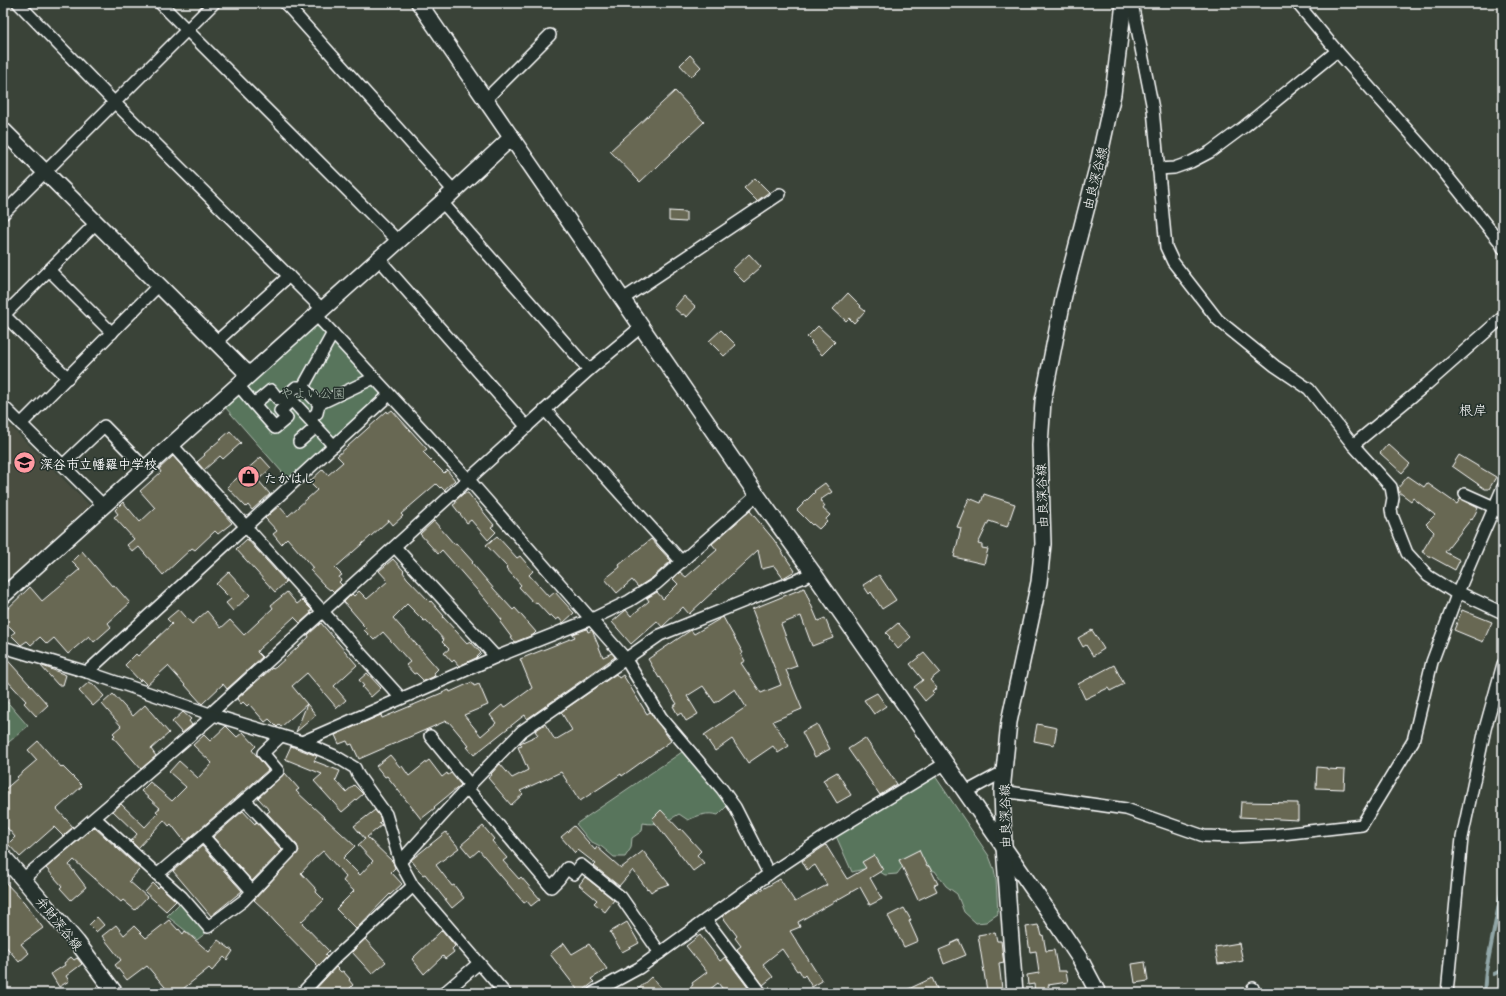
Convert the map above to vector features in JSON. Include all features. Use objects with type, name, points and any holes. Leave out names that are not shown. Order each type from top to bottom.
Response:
[{"type":"street","points":[[18,3],[114,102],[289,276],[319,312],[332,333],[469,480],[592,619],[625,658],[661,717],[722,789],[735,807],[769,874]]},
{"type":"street","points":[[160,3],[398,241]]},
{"type":"street","points":[[3,214],[214,3]]},
{"type":"street","points":[[285,3],[454,191]]},
{"type":"street","points":[[419,3],[757,495],[813,572],[1004,847],[1080,959],[1098,993]]},
{"type":"street","name":"由良深谷線","points":[[1015,993],[1004,847],[1002,791],[1010,722],[1039,582],[1042,551],[1040,445],[1043,401],[1064,295],[1097,168],[1113,94],[1124,3]]},
{"type":"street","points":[[1132,3],[1153,109],[1166,247],[1173,262],[1218,320],[1275,366],[1309,389],[1353,444],[1391,487],[1393,498],[1391,509],[1392,515],[1407,552],[1428,576],[1457,593],[1503,613]]},
{"type":"street","points":[[1298,3],[1337,51],[1435,162],[1500,242],[1503,248]]},
{"type":"street","points":[[486,99],[550,35]]},
{"type":"street","points":[[1158,169],[1180,166],[1210,152],[1245,126],[1337,51]]},
{"type":"street","points":[[3,130],[249,375]]},
{"type":"street","points":[[3,596],[379,259],[512,137]]},
{"type":"street","points":[[623,299],[780,194]]},
{"type":"street","points":[[442,202],[589,370]]},
{"type":"street","points":[[68,378],[4,316],[96,223]]},
{"type":"street","points":[[379,259],[527,427]]},
{"type":"street","points":[[49,270],[112,333]]},
{"type":"street","points":[[216,342],[289,276]]},
{"type":"street","points":[[21,424],[159,285]]},
{"type":"street","points":[[1353,444],[1427,384],[1503,317]]},
{"type":"street","points":[[24,879],[212,715],[589,370],[642,326]]},
{"type":"street","points":[[303,386],[332,333]]},
{"type":"street","points":[[319,404],[374,378]]},
{"type":"street","points":[[238,385],[275,428],[287,418],[280,411],[286,398],[296,387],[303,386]]},
{"type":"street","points":[[303,386],[319,404]]},
{"type":"street","points":[[254,404],[271,390],[286,398],[313,423],[334,446]]},
{"type":"street","points":[[87,672],[390,395]]},
{"type":"street","points":[[299,442],[313,423],[319,404]]},
{"type":"street","points":[[3,406],[104,506]]},
{"type":"street","points":[[545,410],[682,562]]},
{"type":"street","points":[[63,465],[104,426],[145,468]]},
{"type":"street","points":[[172,445],[401,698]]},
{"type":"street","points":[[1002,791],[1126,810],[1204,836],[1231,837],[1273,835],[1362,825],[1413,741],[1432,662],[1457,593],[1503,487]]},
{"type":"street","points":[[1465,494],[1494,506],[1503,514]]},
{"type":"street","points":[[302,742],[496,657],[592,619],[629,601],[656,584],[757,495]]},
{"type":"street","points":[[395,547],[496,657]]},
{"type":"street","points":[[400,862],[469,786],[522,731],[625,658],[660,635],[802,578],[813,572]]},
{"type":"street","points":[[3,647],[87,672],[212,715],[302,742],[335,756],[356,768],[358,775],[386,814],[400,862],[413,886],[505,993]]},
{"type":"street","points":[[1447,993],[1462,838],[1485,729],[1503,664]]},
{"type":"street","points":[[158,874],[278,771],[263,753],[281,736]]},
{"type":"street","points":[[430,736],[551,887],[567,868],[574,874],[581,865],[621,897],[660,953]]},
{"type":"street","points":[[592,993],[639,968],[769,874],[826,836],[946,763]]},
{"type":"street","points":[[966,792],[1003,772]]},
{"type":"street","points":[[95,818],[182,897],[208,927],[243,901],[292,850],[245,800]]},
{"type":"street","points":[[203,836],[252,891]]},
{"type":"street","name":"弁財深谷線","points":[[3,856],[77,942],[115,993]]},
{"type":"street","points":[[302,993],[336,958],[413,886]]},
{"type":"street","points":[[706,920],[761,993]]},
{"type":"street","points":[[444,993],[479,963]]},
{"type":"shaded area","name":"深谷市立幡羅中学校","points":[[3,419],[91,507],[3,587]]},
{"type":"green space","name":"やよい公園","points":[[313,326],[319,327],[380,392],[379,399],[289,480],[225,407]]},
{"type":"green space","points":[[3,697],[28,726],[3,747]]},
{"type":"green space","points":[[682,752],[728,805],[718,815],[703,814],[688,820],[679,814],[662,822],[653,824],[643,823],[642,831],[632,838],[631,848],[625,857],[614,857],[602,847],[590,841],[576,824]]},
{"type":"green space","points":[[935,776],[989,856],[994,869],[998,914],[986,922],[976,923],[964,912],[957,894],[946,886],[935,871],[929,870],[909,858],[897,874],[885,875],[872,867],[852,872],[836,836]]},
{"type":"green space","points":[[181,902],[207,932],[197,940],[167,916]]},
{"type":"building","points":[[690,55],[701,67],[691,77],[680,65]]},
{"type":"building","points":[[675,91],[704,122],[640,182],[610,151]]},
{"type":"building","points":[[755,178],[769,192],[757,201],[744,188]]},
{"type":"building","points":[[669,211],[686,212],[686,222],[669,221]]},
{"type":"building","points":[[749,254],[761,267],[744,282],[732,270]]},
{"type":"building","points":[[848,293],[865,311],[854,323],[849,318],[846,321],[833,309]]},
{"type":"building","points":[[684,296],[696,307],[687,317],[683,314],[682,315],[674,308]]},
{"type":"building","points":[[818,326],[835,342],[822,355],[807,337]]},
{"type":"building","points":[[721,330],[736,345],[724,356],[709,341]]},
{"type":"building","points":[[392,410],[427,449],[423,452],[444,473],[447,470],[455,480],[444,490],[436,484],[401,514],[403,516],[393,525],[389,520],[335,568],[342,575],[339,577],[341,580],[339,582],[342,585],[334,592],[325,586],[310,570],[313,568],[287,538],[281,544],[273,534],[277,531],[265,518],[279,506],[288,516],[317,490],[309,482],[323,469],[328,475],[343,462],[337,456],[387,411],[388,413]]},
{"type":"building","points":[[230,431],[241,443],[223,459],[220,456],[204,470],[197,462]]},
{"type":"building","points":[[1388,444],[1410,464],[1402,473],[1380,453]]},
{"type":"building","points":[[1459,455],[1496,477],[1489,489],[1485,489],[1452,466]]},
{"type":"building","points":[[173,456],[232,523],[218,534],[215,531],[195,550],[192,548],[163,575],[139,547],[133,552],[127,545],[134,539],[114,517],[118,514],[115,510],[123,502],[140,522],[155,508],[140,491],[161,472],[159,469]]},
{"type":"building","points":[[261,457],[271,468],[258,480],[270,494],[252,510],[248,505],[246,507],[227,487]]},
{"type":"building","points":[[1408,476],[1424,487],[1427,483],[1457,504],[1460,499],[1478,508],[1472,520],[1471,519],[1445,552],[1460,560],[1455,570],[1422,552],[1434,532],[1426,524],[1435,515],[1413,498],[1411,501],[1399,492],[1398,488]]},
{"type":"building","points":[[825,483],[832,492],[820,500],[825,506],[823,509],[830,515],[826,519],[827,521],[819,529],[813,524],[812,525],[797,510],[815,492],[814,491]]},
{"type":"building","points":[[464,493],[468,493],[494,525],[491,527],[496,532],[488,540],[471,520],[467,523],[453,505],[456,503],[455,501]]},
{"type":"building","points":[[984,494],[1015,504],[1007,527],[989,521],[978,544],[982,545],[982,548],[988,549],[984,564],[954,557],[961,528],[957,527],[969,498],[981,503]]},
{"type":"building","points":[[750,511],[774,540],[795,571],[783,578],[774,566],[762,569],[758,550],[689,614],[683,607],[662,627],[657,621],[631,644],[612,622],[626,610],[631,616],[649,601],[647,598],[657,592],[663,599],[678,584],[673,579],[680,572],[686,577],[717,550],[712,544]]},
{"type":"building","points":[[434,521],[454,544],[456,543],[473,562],[472,563],[513,610],[515,608],[536,632],[533,635],[515,642],[500,622],[502,620],[442,550],[438,554],[420,534]]},
{"type":"building","points":[[497,536],[517,558],[520,556],[533,571],[529,575],[549,597],[555,592],[574,613],[563,623],[559,618],[556,620],[551,615],[549,616],[536,602],[534,603],[519,587],[521,585],[506,568],[507,567],[486,545]]},
{"type":"building","points":[[247,539],[286,582],[275,592],[236,549]]},
{"type":"building","points":[[651,539],[671,561],[652,578],[638,587],[632,580],[617,593],[605,579],[620,567],[619,565]]},
{"type":"building","points":[[82,551],[112,586],[114,585],[130,603],[108,623],[111,627],[94,642],[89,636],[68,654],[54,638],[47,644],[40,637],[31,645],[27,641],[21,645],[11,635],[15,632],[3,620],[3,613],[30,587],[42,601],[80,569],[72,561]]},
{"type":"building","points":[[393,559],[404,571],[403,572],[407,578],[430,602],[431,601],[444,616],[443,617],[467,643],[470,641],[481,653],[476,658],[459,666],[454,660],[452,662],[444,653],[449,649],[442,642],[444,640],[426,620],[424,621],[407,604],[393,618],[438,669],[434,673],[435,675],[433,677],[424,681],[416,673],[414,674],[406,665],[410,662],[383,632],[374,640],[364,630],[366,628],[344,602],[352,594],[354,596],[359,591],[367,599],[388,581],[379,571]]},
{"type":"building","points":[[229,572],[250,595],[233,611],[226,603],[231,599],[216,584]]},
{"type":"building","points":[[879,575],[896,600],[882,609],[871,592],[869,594],[863,585]]},
{"type":"building","points":[[804,588],[818,621],[825,618],[833,638],[812,646],[801,616],[781,624],[797,666],[786,670],[802,709],[773,721],[789,746],[778,753],[773,746],[748,763],[732,739],[715,751],[704,735],[746,707],[735,689],[715,703],[703,686],[687,696],[698,714],[686,721],[681,713],[678,715],[673,706],[677,704],[648,659],[691,630],[694,634],[723,617],[743,653],[741,654],[745,661],[741,663],[761,693],[781,685],[752,609]]},
{"type":"building","points":[[287,592],[297,604],[302,600],[312,610],[310,611],[311,613],[300,623],[294,617],[258,650],[257,652],[262,657],[227,689],[223,684],[202,704],[168,666],[147,685],[141,679],[140,681],[125,665],[136,654],[138,656],[172,624],[167,619],[179,609],[192,624],[207,611],[221,628],[230,620],[244,635],[273,608],[271,605]]},
{"type":"building","points":[[1462,610],[1492,622],[1483,642],[1454,630]]},
{"type":"building","points":[[321,623],[357,665],[334,686],[346,700],[337,708],[307,673],[292,686],[307,704],[281,727],[279,725],[277,727],[269,719],[265,722],[249,704],[247,706],[243,702],[241,704],[237,699],[272,668],[273,669],[276,667],[309,637],[308,635]]},
{"type":"building","points":[[898,623],[911,637],[898,649],[886,633]]},
{"type":"building","points":[[587,629],[588,632],[592,630],[603,657],[612,653],[615,657],[527,719],[525,715],[522,717],[474,755],[467,747],[469,746],[449,722],[446,721],[359,759],[352,744],[349,745],[347,741],[339,744],[335,735],[381,715],[382,718],[472,682],[474,686],[479,684],[488,705],[464,715],[481,736],[496,723],[490,715],[502,705],[504,708],[532,688],[520,659],[575,637],[573,634]]},
{"type":"building","points":[[1092,630],[1104,649],[1093,656],[1086,645],[1083,647],[1078,638]]},
{"type":"building","points":[[924,653],[940,672],[930,680],[937,688],[932,691],[934,693],[925,701],[914,687],[923,680],[910,664]]},
{"type":"building","points":[[3,655],[48,705],[36,716],[24,703],[26,701],[3,676]]},
{"type":"building","points":[[40,665],[66,675],[63,685],[58,685]]},
{"type":"building","points":[[1114,665],[1124,684],[1110,691],[1108,688],[1085,699],[1078,684]]},
{"type":"building","points":[[367,673],[381,688],[371,697],[362,687],[364,686],[359,680]]},
{"type":"building","points":[[616,674],[619,678],[623,675],[647,714],[650,712],[671,741],[622,776],[621,774],[580,801],[561,772],[520,791],[523,794],[511,805],[488,778],[492,775],[491,774],[500,764],[512,778],[528,770],[518,747],[522,746],[520,743],[538,735],[535,731],[545,724],[555,740],[572,730],[561,712]]},
{"type":"building","points":[[89,682],[93,684],[104,696],[93,706],[79,691]]},
{"type":"building","points":[[877,693],[886,706],[874,714],[864,700]]},
{"type":"building","points":[[113,694],[133,716],[145,705],[169,733],[151,749],[156,756],[141,769],[113,737],[115,735],[113,733],[121,726],[102,704]]},
{"type":"building","points":[[307,704],[316,715],[296,732]]},
{"type":"building","points":[[183,712],[191,719],[189,721],[192,725],[182,733],[172,722]]},
{"type":"building","points":[[817,724],[830,749],[815,757],[802,732]]},
{"type":"building","points":[[1037,724],[1057,728],[1054,745],[1034,741]]},
{"type":"building","points":[[226,726],[237,737],[243,732],[256,746],[252,750],[268,770],[185,842],[171,824],[169,826],[164,820],[138,848],[131,841],[137,834],[113,811],[121,804],[145,827],[158,813],[156,811],[160,808],[141,791],[150,782],[172,801],[186,787],[169,772],[179,761],[198,778],[212,763],[193,745],[204,735],[210,741]]},
{"type":"building","points":[[865,738],[897,784],[880,795],[848,749]]},
{"type":"building","points":[[38,741],[61,767],[62,766],[82,786],[57,809],[73,827],[63,836],[54,827],[20,857],[8,844],[15,837],[3,823],[3,791],[37,760],[28,750]]},
{"type":"building","points":[[291,746],[317,756],[314,761],[340,771],[335,780],[346,792],[354,785],[363,794],[342,812],[314,781],[322,774],[285,759]]},
{"type":"building","points":[[390,755],[400,767],[402,766],[409,776],[429,760],[442,777],[447,773],[448,775],[451,773],[461,785],[421,819],[387,776],[385,777],[376,766]]},
{"type":"building","points":[[1317,767],[1345,770],[1344,789],[1316,788]]},
{"type":"building","points":[[837,772],[851,795],[837,803],[823,780]]},
{"type":"building","points":[[285,773],[299,789],[296,791],[355,846],[343,858],[360,875],[373,861],[358,845],[365,839],[354,826],[375,810],[380,817],[381,821],[379,823],[382,825],[367,837],[393,862],[395,868],[391,872],[402,884],[390,894],[356,929],[336,909],[354,891],[343,881],[346,877],[323,851],[314,859],[301,873],[324,900],[301,922],[329,951],[325,955],[327,957],[318,966],[254,900],[299,851],[297,845],[267,813],[270,811],[258,798]]},
{"type":"building","points":[[1241,802],[1298,803],[1298,820],[1240,817]]},
{"type":"building","points":[[661,810],[701,851],[697,855],[704,863],[693,871],[652,819]]},
{"type":"building","points":[[243,811],[255,824],[256,822],[282,850],[252,881],[213,837]]},
{"type":"building","points":[[483,826],[494,839],[492,841],[507,858],[503,861],[519,879],[521,877],[540,899],[531,906],[527,901],[524,903],[479,850],[471,857],[461,845]]},
{"type":"building","points":[[574,826],[595,850],[597,847],[621,868],[643,851],[669,884],[651,892],[633,870],[619,886],[594,866],[596,864],[578,850],[575,853],[561,837]]},
{"type":"building","points":[[94,827],[140,869],[129,881],[147,897],[135,910],[123,900],[121,902],[74,860],[69,865],[86,887],[71,900],[60,888],[62,886],[46,868]]},
{"type":"building","points":[[446,832],[459,848],[436,865],[452,886],[454,885],[464,898],[452,908],[425,874],[423,875],[411,860]]},
{"type":"building","points":[[826,845],[847,879],[866,868],[862,862],[874,855],[883,870],[870,878],[882,899],[870,905],[860,887],[798,922],[800,927],[790,931],[822,981],[812,987],[805,975],[803,977],[799,970],[797,971],[782,949],[763,964],[773,977],[763,985],[737,949],[741,946],[735,938],[737,936],[722,916],[749,897],[780,879],[795,902],[827,885],[815,865],[807,870],[802,861]]},
{"type":"building","points":[[202,846],[242,891],[211,916],[173,871]]},
{"type":"building","points":[[919,850],[927,867],[929,866],[938,884],[934,885],[937,891],[918,900],[899,860]]},
{"type":"building","points":[[585,877],[614,900],[605,912],[594,903],[597,900],[579,885]]},
{"type":"building","points":[[3,880],[24,902],[43,928],[21,944],[29,953],[19,962],[3,943]]},
{"type":"building","points":[[153,883],[158,888],[160,886],[176,901],[166,911],[145,892]]},
{"type":"building","points":[[904,908],[911,920],[909,921],[918,941],[904,947],[888,916]]},
{"type":"building","points":[[97,917],[104,925],[96,932],[89,925]]},
{"type":"building","points":[[169,920],[183,934],[185,931],[209,952],[218,940],[233,951],[227,960],[224,957],[212,971],[209,968],[178,993],[170,993],[147,966],[127,980],[115,965],[121,960],[102,936],[116,925],[124,935],[134,926],[146,938]]},
{"type":"building","points":[[627,922],[639,943],[622,952],[610,932]]},
{"type":"building","points":[[1038,925],[1042,936],[1043,935],[1046,951],[1054,950],[1058,971],[1066,971],[1068,982],[1048,985],[1049,992],[1042,993],[1035,993],[1034,984],[1028,985],[1027,975],[1039,973],[1036,951],[1030,952],[1026,927]]},
{"type":"building","points":[[442,930],[455,946],[452,949],[454,952],[445,959],[443,956],[424,974],[412,959]]},
{"type":"building","points":[[995,932],[997,941],[1001,941],[1004,962],[999,963],[1002,989],[987,991],[978,935]]},
{"type":"building","points":[[700,935],[720,961],[725,957],[752,993],[726,993],[718,983],[705,993],[682,993],[693,985],[692,983],[707,972],[686,946]]},
{"type":"building","points":[[365,939],[386,962],[372,974],[352,952]]},
{"type":"building","points":[[959,940],[966,955],[944,964],[939,950]]},
{"type":"building","points":[[564,943],[572,954],[589,944],[607,969],[591,979],[594,982],[580,993],[550,954]]},
{"type":"building","points":[[1239,943],[1243,961],[1218,964],[1215,947]]},
{"type":"building","points":[[71,957],[74,960],[77,958],[82,964],[66,976],[69,981],[59,987],[51,974],[65,965],[64,963]]},
{"type":"building","points":[[1145,962],[1148,981],[1135,983],[1132,964]]},
{"type":"building","points":[[336,967],[341,972],[343,971],[353,985],[345,993],[312,993]]},
{"type":"building","points":[[651,977],[666,993],[634,993]]},
{"type":"building","points":[[932,978],[939,993],[900,993]]},
{"type":"waterway","points":[[1484,993],[1486,971],[1503,884]]},
{"type":"waterway","points":[[1494,974],[1503,970]]},
{"type":"place","name":"深谷市立幡羅中学校","points":[[25,463]]},
{"type":"place","name":"たかはし","points":[[249,477]]},
{"type":"district","name":"根岸","points":[[1473,409]]}]
